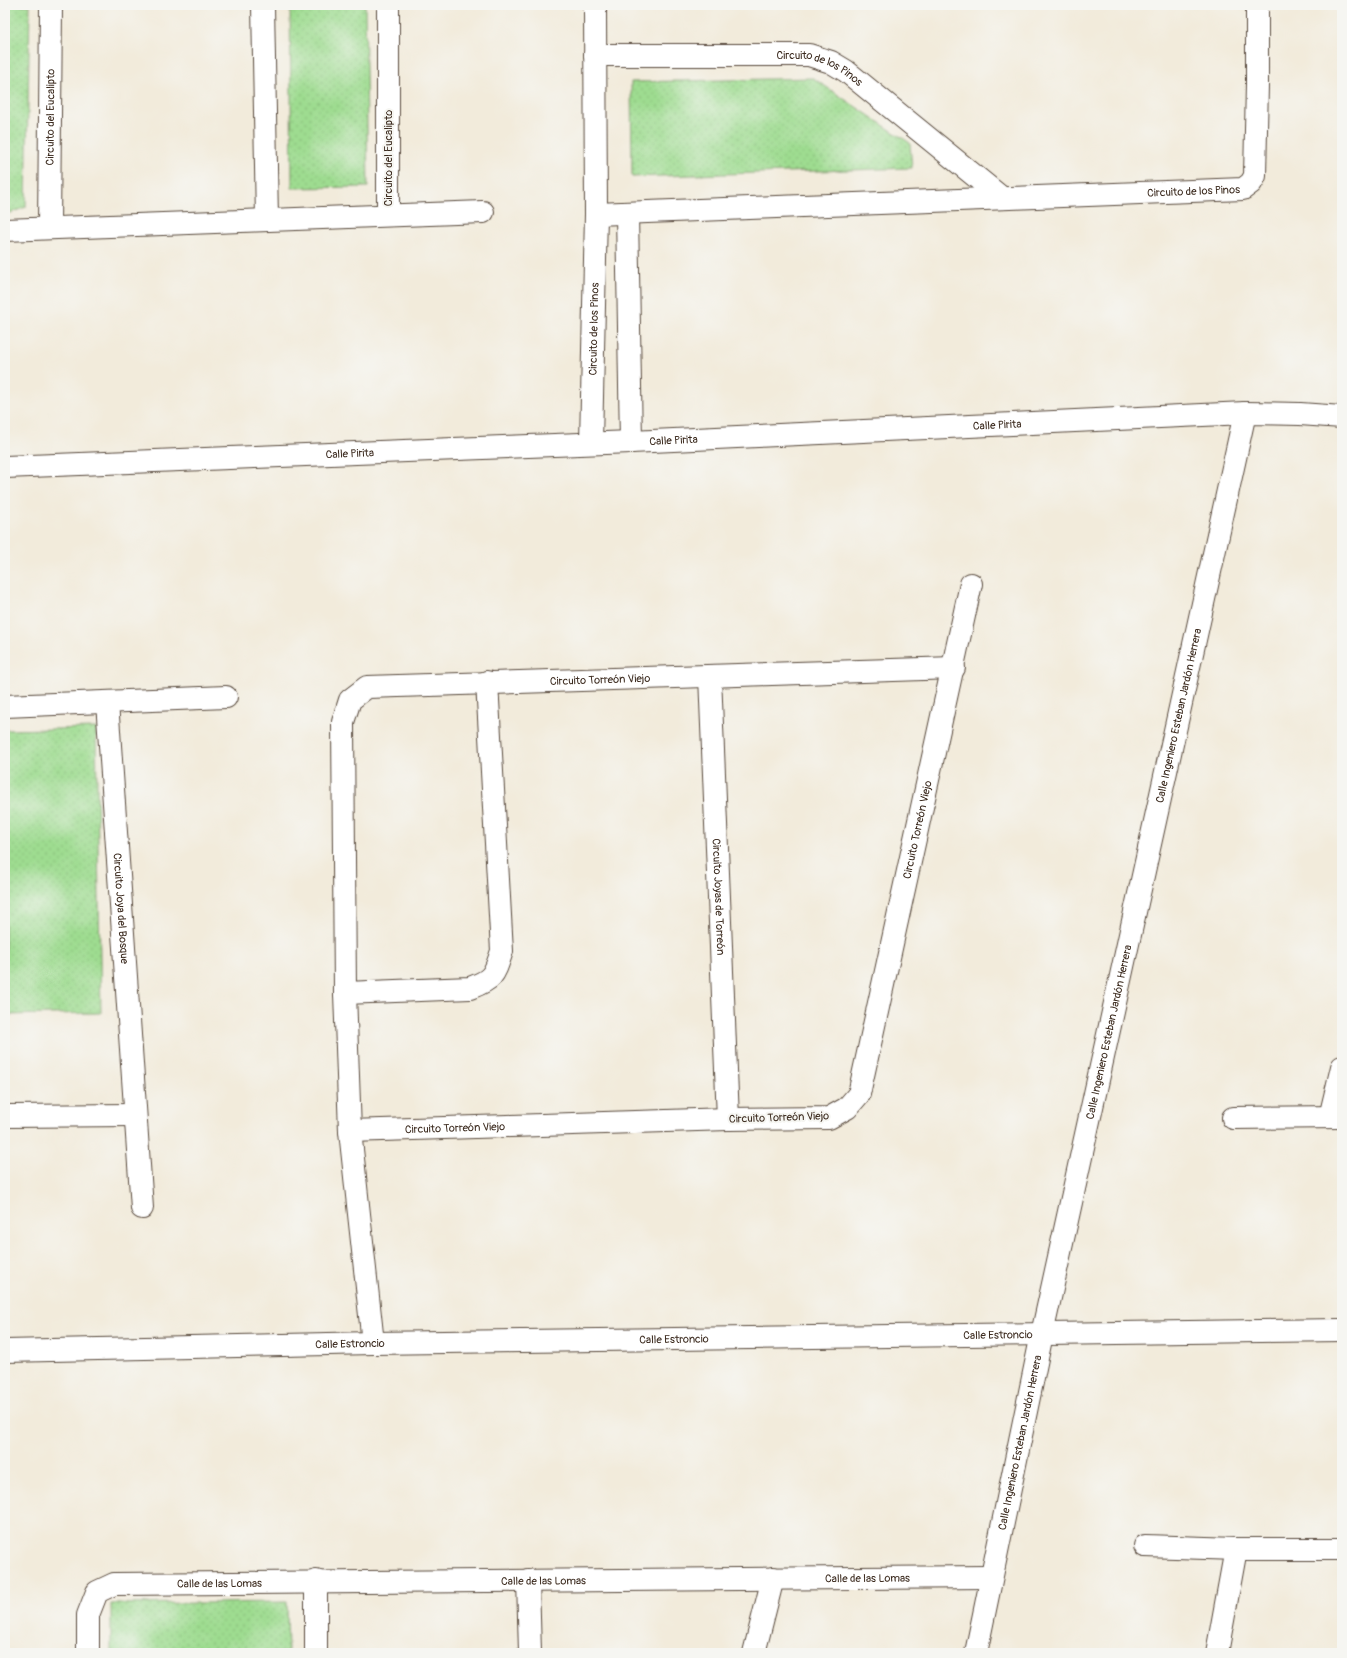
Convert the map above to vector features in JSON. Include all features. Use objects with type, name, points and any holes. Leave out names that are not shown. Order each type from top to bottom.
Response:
[{"type":"street","name":"Circuito del Eucalipto","points":[[49,228],[51,5]]},
{"type":"street","points":[[263,5],[266,220]]},
{"type":"street","name":"Circuito del Eucalipto","points":[[5,230],[388,215],[388,5]]},
{"type":"street","name":"Circuito de los Pinos","points":[[591,443],[596,214],[595,5]]},
{"type":"street","name":"Circuito de los Pinos","points":[[596,214],[1243,189],[1251,183],[1255,176],[1257,84],[1256,5]]},
{"type":"street","name":"Circuito de los Pinos","points":[[595,55],[809,55],[831,62],[846,71],[1002,198]]},
{"type":"street","points":[[388,215],[483,212]]},
{"type":"street","points":[[627,213],[631,442]]},
{"type":"street","name":"Calle Pirita","points":[[5,467],[631,442],[1245,413],[1300,414],[1342,417]]},
{"type":"street","name":"Calle Ingeniero Esteban Jardón Herrera","points":[[976,1653],[1042,1334],[1245,413]]},
{"type":"street","name":"Circuito Torreón Viejo","points":[[350,1131],[728,1118],[829,1118],[847,1108],[859,1094],[954,668],[971,584]]},
{"type":"street","name":"Circuito Torreón Viejo","points":[[373,1343],[350,1131],[345,993],[343,722],[350,700],[367,687],[954,668]]},
{"type":"street","name":"Circuito Joyas de Torreón","points":[[710,676],[728,1118]]},
{"type":"street","points":[[345,993],[470,988],[486,982],[495,972],[502,951],[487,682]]},
{"type":"street","points":[[5,706],[226,697]]},
{"type":"street","name":"Circuito Joya del Bosque","points":[[107,702],[142,1208]]},
{"type":"street","points":[[1234,1118],[1336,1117],[1342,1068]]},
{"type":"street","points":[[5,1116],[136,1115]]},
{"type":"street","name":"Calle Estroncio","points":[[5,1351],[373,1343],[1342,1330]]},
{"type":"street","points":[[1145,1546],[1236,1549],[1342,1549]]},
{"type":"street","points":[[1217,1653],[1236,1549]]},
{"type":"street","name":"Calle de las Lomas","points":[[88,1653],[88,1615],[97,1592],[114,1584],[991,1576]]},
{"type":"street","points":[[754,1653],[773,1578]]},
{"type":"street","points":[[528,1580],[530,1653]]},
{"type":"street","points":[[316,1581],[316,1653]]},
{"type":"green space","points":[[5,5],[30,5],[26,207],[5,215]]},
{"type":"green space","points":[[290,5],[365,5],[368,187],[292,188]]},
{"type":"green space","points":[[813,78],[910,143],[912,168],[632,177],[631,82]]},
{"type":"green space","points":[[96,728],[101,1013],[5,1015],[5,730]]},
{"type":"green space","points":[[287,1602],[288,1653],[111,1653],[111,1604]]}]
